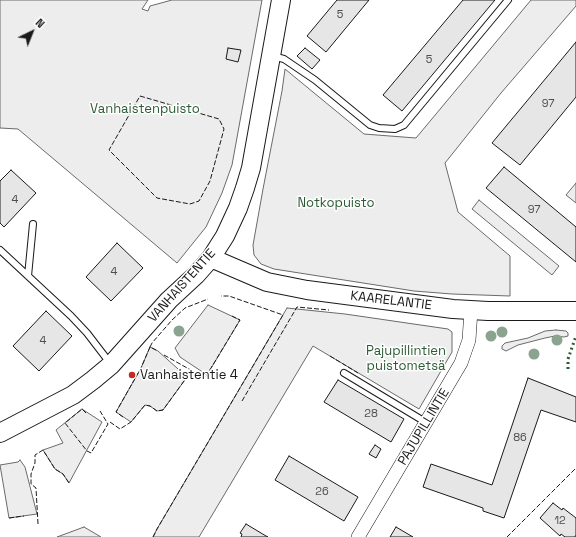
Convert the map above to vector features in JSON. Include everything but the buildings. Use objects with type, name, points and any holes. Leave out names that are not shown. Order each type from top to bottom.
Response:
[{"type":"main road","name":"VANHAISTENTIE","points":[[0,433],[73,395],[93,380],[111,365],[169,300],[212,258],[225,236],[245,188],[251,168],[281,0]]},
{"type":"main road","name":"KAARELANTIE","points":[[212,258],[267,282],[292,288],[453,309],[576,311]]},
{"type":"street","name":"PAJUPILLINTIE","points":[[358,537],[461,363],[469,340],[471,310]]},
{"type":"lane","points":[[271,56],[284,59],[315,80],[370,125],[379,128],[395,129],[404,125],[508,0]]},
{"type":"lane","points":[[28,276],[33,224]]},
{"type":"lane","points":[[0,250],[71,316],[87,333],[111,365]]},
{"type":"lane","points":[[344,373],[426,423]]},
{"type":"shaded area","name":"Vanhaistenpuisto","points":[[0,0],[148,0],[142,9],[148,11],[150,6],[172,0],[262,0],[232,165],[222,193],[206,227],[177,263],[18,129],[0,128]]},
{"type":"shaded area","name":"Notkopuisto","points":[[531,0],[576,0],[576,6],[501,93],[445,163],[458,212],[510,256],[510,296],[414,291],[274,269],[261,264],[254,255],[253,245],[285,69],[364,134],[416,138]]},
{"type":"shaded area","points":[[576,183],[576,203],[566,195]]},
{"type":"shaded area","points":[[479,200],[559,266],[552,275],[472,209]]},
{"type":"shaded area","points":[[208,305],[240,320],[207,375],[180,357],[175,348]]},
{"type":"shaded area","name":"Pajupillintien puistometsä","points":[[287,308],[345,314],[448,329],[452,332],[452,352],[419,409],[313,346],[199,537],[153,537],[157,529]]},
{"type":"shaded area","points":[[545,331],[566,331],[568,336],[545,338],[518,345],[506,351],[502,349],[502,346],[505,343],[528,338]]},
{"type":"shaded area","points":[[150,347],[158,351],[187,377],[163,410],[157,411],[150,406],[145,405],[131,422],[116,412],[141,368]]},
{"type":"shaded area","points":[[82,409],[102,422],[69,483],[63,474],[55,469],[43,450],[63,443],[56,430]]},
{"type":"shaded area","points":[[20,460],[25,467],[37,514],[9,518],[0,465],[18,462]]},
{"type":"shaded area","points":[[84,527],[101,537],[57,537]]},
{"type":"hedge","points":[[568,369],[568,359],[576,336]]},
{"type":"fence","points":[[140,96],[219,119],[224,129],[210,181],[199,201],[190,204],[157,198],[109,150],[140,96]]},
{"type":"fence","points":[[153,537],[283,315],[229,296],[221,296]]},
{"type":"fence","points":[[150,347],[172,320],[185,308],[208,299]]},
{"type":"fence","points":[[242,401],[297,307],[329,310]]},
{"type":"fence","points":[[164,355],[205,378],[240,320],[232,316]]},
{"type":"fence","points":[[123,417],[116,412],[141,368],[150,347],[158,351]]},
{"type":"fence","points":[[330,356],[358,373]]},
{"type":"fence","points":[[110,422],[120,429],[131,422],[145,405],[150,406],[157,411],[163,410],[187,377]]},
{"type":"fence","points":[[86,413],[82,409],[65,423],[87,451],[91,453],[108,424],[100,411]]},
{"type":"fence","points":[[38,524],[36,488],[31,484],[31,474],[35,463],[35,455],[43,450],[55,469],[63,474],[69,483]]},
{"type":"fence","points":[[507,537],[576,468]]},
{"type":"fence","points":[[9,518],[24,516]]},
{"type":"place","name":"Vanhaistentie 4","points":[[132,375]]}]
